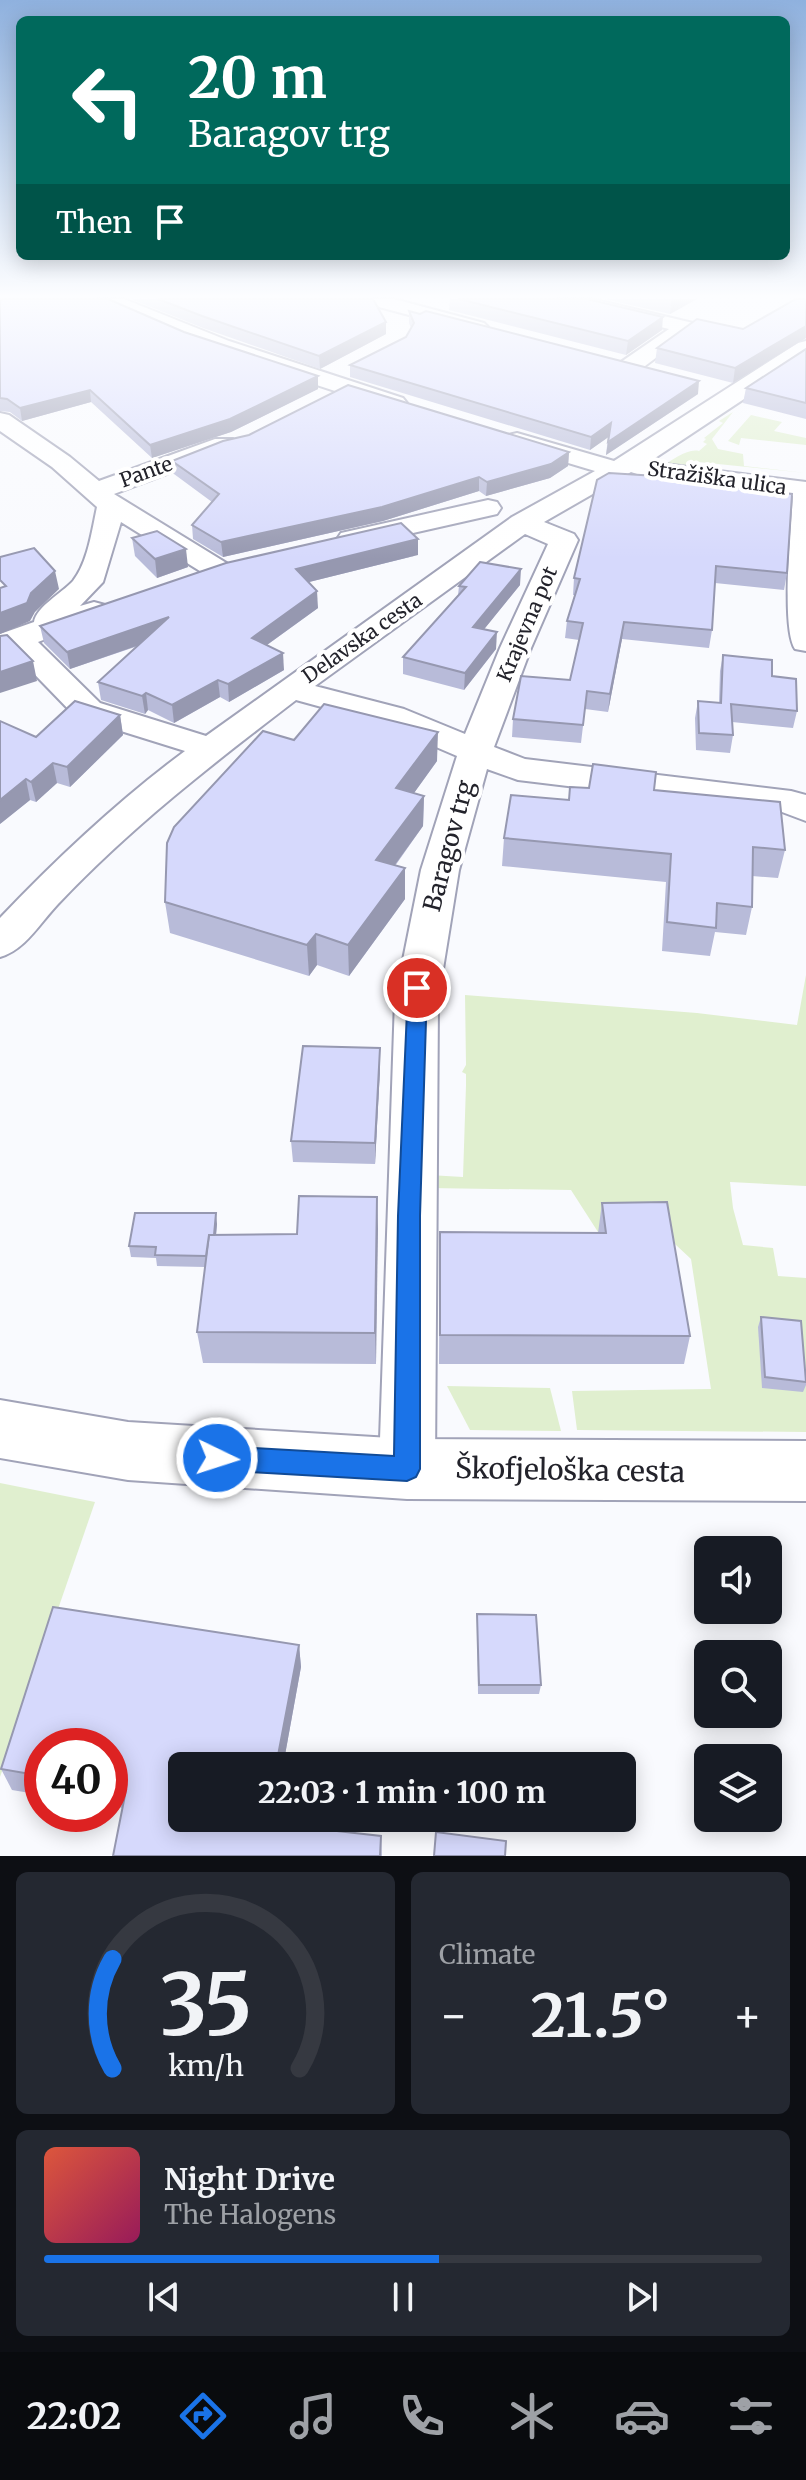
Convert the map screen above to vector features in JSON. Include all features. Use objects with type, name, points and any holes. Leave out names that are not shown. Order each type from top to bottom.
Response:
[{"type":"street","points":[[310,386],[320,390],[346,387],[420,410]]},
{"type":"street","points":[[320,390],[325,386]]},
{"type":"street","name":"Delavska cesta","points":[[0,943],[106,835],[210,748],[522,523],[622,466],[750,386]]},
{"type":"street","points":[[711,387],[738,394]]},
{"type":"street","name":"Pante","points":[[0,420],[104,498],[218,570]]},
{"type":"street","name":"Stražiška ulica","points":[[491,432],[622,466],[806,490]]},
{"type":"street","name":"Pante","points":[[104,498],[216,446],[240,441]]},
{"type":"street","points":[[806,490],[803,595],[806,642]]},
{"type":"street","name":"Pante","points":[[18,638],[88,582],[101,549],[104,498]]},
{"type":"street","points":[[323,546],[488,508]]},
{"type":"street","name":"Krajevna pot","points":[[474,751],[527,619],[564,540],[522,523]]},
{"type":"street","points":[[188,580],[248,563]]},
{"type":"street","points":[[113,605],[18,638],[88,710],[210,748]]},
{"type":"street","name":"Baragov trg","points":[[290,689],[392,716],[518,769],[791,802],[806,810]]},
{"type":"street","name":"Baragov trg","points":[[407,1469],[409,1216],[417,988],[436,891],[474,751]]},
{"type":"street","name":"Škofjeloška cesta","points":[[0,1429],[128,1451],[407,1469],[806,1471]]},
{"type":"green space","points":[[733,412],[712,439],[718,449],[743,454],[744,466],[806,473],[689,461],[686,471],[663,466],[685,453],[699,451],[707,444],[703,442],[704,438],[723,423],[719,421]]},
{"type":"green space","points":[[751,415],[782,422],[774,431],[806,438],[806,445],[741,438],[739,445],[728,441]]},
{"type":"green space","points":[[806,975],[806,1186],[730,1182],[743,1245],[773,1248],[778,1276],[806,1278],[806,1432],[577,1430],[572,1391],[711,1389],[691,1259],[661,1231],[598,1232],[571,1190],[428,1188],[429,1175],[463,1177],[465,995],[697,1013],[797,1025]]},
{"type":"green space","points":[[447,1386],[550,1388],[561,1431],[470,1430]]},
{"type":"green space","points":[[0,1483],[95,1502],[0,1777]]},
{"type":"building","points":[[0,386],[298,386],[230,419],[150,445],[90,390],[20,408],[0,398]]},
{"type":"building","points":[[350,386],[569,452],[551,464],[487,482],[479,477],[382,507],[221,542],[192,525],[219,494],[172,461],[223,441],[249,435]]},
{"type":"building","points":[[419,386],[692,386],[608,442],[611,423],[591,437]]},
{"type":"building","points":[[806,386],[806,403],[746,388]]},
{"type":"building","points":[[609,473],[704,479],[704,484],[792,494],[787,573],[716,566],[712,630],[624,622],[610,694],[587,691],[583,725],[513,719],[521,676],[570,680],[583,623],[567,621],[580,579],[574,578],[597,480]]},
{"type":"building","points":[[401,523],[418,539],[296,569],[317,591],[252,638],[283,653],[228,684],[218,680],[172,705],[146,693],[142,696],[98,682],[169,617],[67,652],[40,626],[226,563]]},
{"type":"building","points":[[157,531],[186,549],[155,559],[132,538]]},
{"type":"building","points":[[34,548],[55,571],[31,593],[27,603],[0,613],[0,588],[6,586],[0,580],[0,557]]},
{"type":"building","points":[[480,562],[521,569],[473,627],[497,632],[465,673],[403,657],[466,587],[459,586]]},
{"type":"building","points":[[7,635],[33,661],[0,672],[0,636]]},
{"type":"building","points":[[723,655],[772,660],[772,676],[796,679],[797,711],[731,704],[733,735],[699,733],[698,701],[721,703]]},
{"type":"building","points":[[75,701],[120,715],[67,767],[53,763],[31,782],[26,779],[0,800],[0,721],[36,737]]},
{"type":"building","points":[[324,704],[438,732],[396,788],[424,796],[376,860],[405,868],[348,945],[316,934],[307,945],[165,902],[167,843],[174,827],[263,731],[294,740]]},
{"type":"building","points":[[593,764],[656,772],[654,790],[780,802],[785,850],[753,847],[752,907],[717,903],[716,928],[667,922],[671,854],[504,838],[511,795],[569,800],[570,787],[589,788]]},
{"type":"building","points":[[303,1046],[380,1048],[375,1143],[291,1141]]},
{"type":"building","points":[[299,1196],[377,1197],[375,1333],[197,1332],[209,1235],[297,1234]]},
{"type":"building","points":[[667,1202],[690,1336],[440,1335],[440,1232],[606,1233],[602,1203]]},
{"type":"building","points":[[135,1213],[216,1213],[214,1235],[209,1235],[206,1256],[155,1255],[156,1247],[129,1246]]},
{"type":"building","points":[[761,1317],[801,1321],[806,1382],[765,1377]]},
{"type":"building","points":[[53,1607],[299,1645],[279,1752],[168,1752],[168,1832],[345,1832],[381,1836],[380,1856],[113,1856],[118,1832],[128,1832],[128,1728],[24,1728],[24,1773],[1,1769]]},
{"type":"building","points":[[477,1614],[536,1615],[541,1685],[479,1685]]},
{"type":"building","points":[[436,1832],[506,1841],[505,1856],[434,1856]]},
{"type":"route","points":[[217,1458],[407,1469],[409,1216],[417,988]]}]
